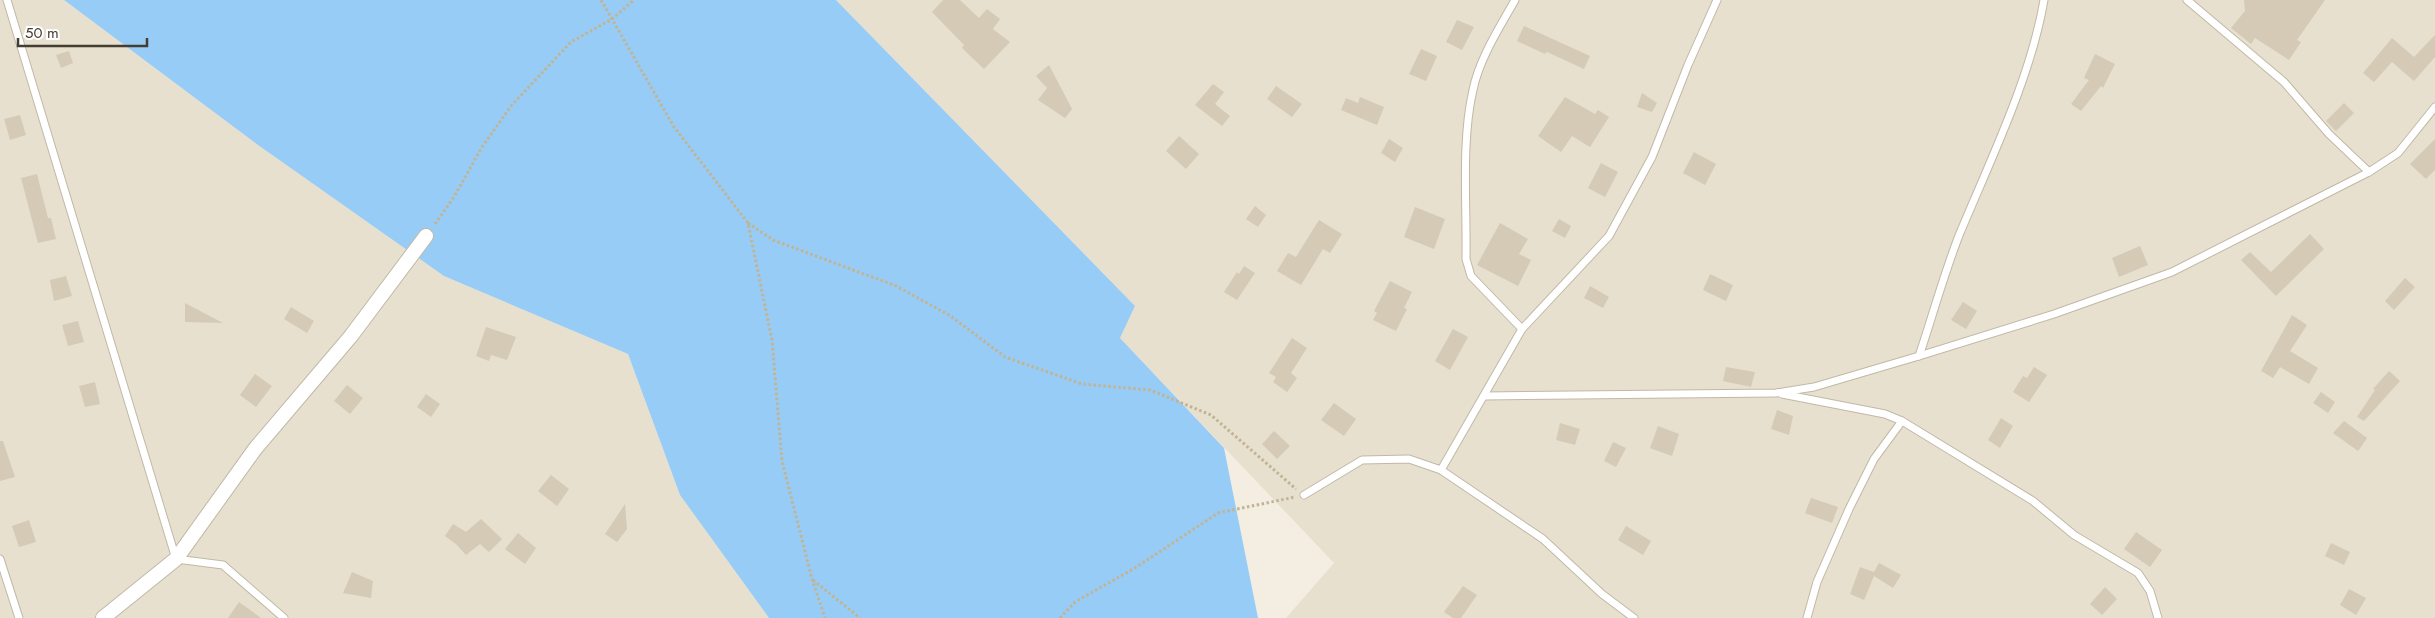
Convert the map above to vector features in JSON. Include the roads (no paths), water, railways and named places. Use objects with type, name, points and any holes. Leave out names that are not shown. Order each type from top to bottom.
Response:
[{"type":"street","points":[[103,618],[176,559],[255,449],[351,336],[426,236]]},
{"type":"lane","points":[[7,0],[176,559],[223,565],[284,618]]},
{"type":"lane","points":[[1515,0],[1493,37],[1473,89],[1467,141],[1466,259],[1471,276],[1522,329]]},
{"type":"lane","points":[[1441,470],[1522,329],[1609,236],[1652,157],[1688,65],[1717,0]]},
{"type":"lane","points":[[1919,356],[1959,236],[2013,103],[2044,0]]},
{"type":"lane","points":[[2187,0],[2284,82],[2329,134],[2369,172]]},
{"type":"lane","points":[[1484,396],[1776,393],[1814,387],[1919,356],[2054,314],[2172,272],[2369,172],[2398,153],[2435,107]]},
{"type":"lane","points":[[1776,393],[1885,414],[1902,421],[2033,501],[2074,535],[2138,574],[2150,591],[2158,618]]},
{"type":"lane","points":[[1807,618],[1817,582],[1849,509],[1874,459],[1902,421]]},
{"type":"lane","points":[[1304,495],[1362,460],[1409,459],[1441,470],[1543,539],[1602,594],[1634,618]]},
{"type":"lane","points":[[0,559],[19,618]]},
{"type":"water","points":[[64,0],[836,0],[1135,306],[1120,338],[1224,448],[1258,618],[769,618],[680,495],[628,354],[444,276],[258,145]]}]
